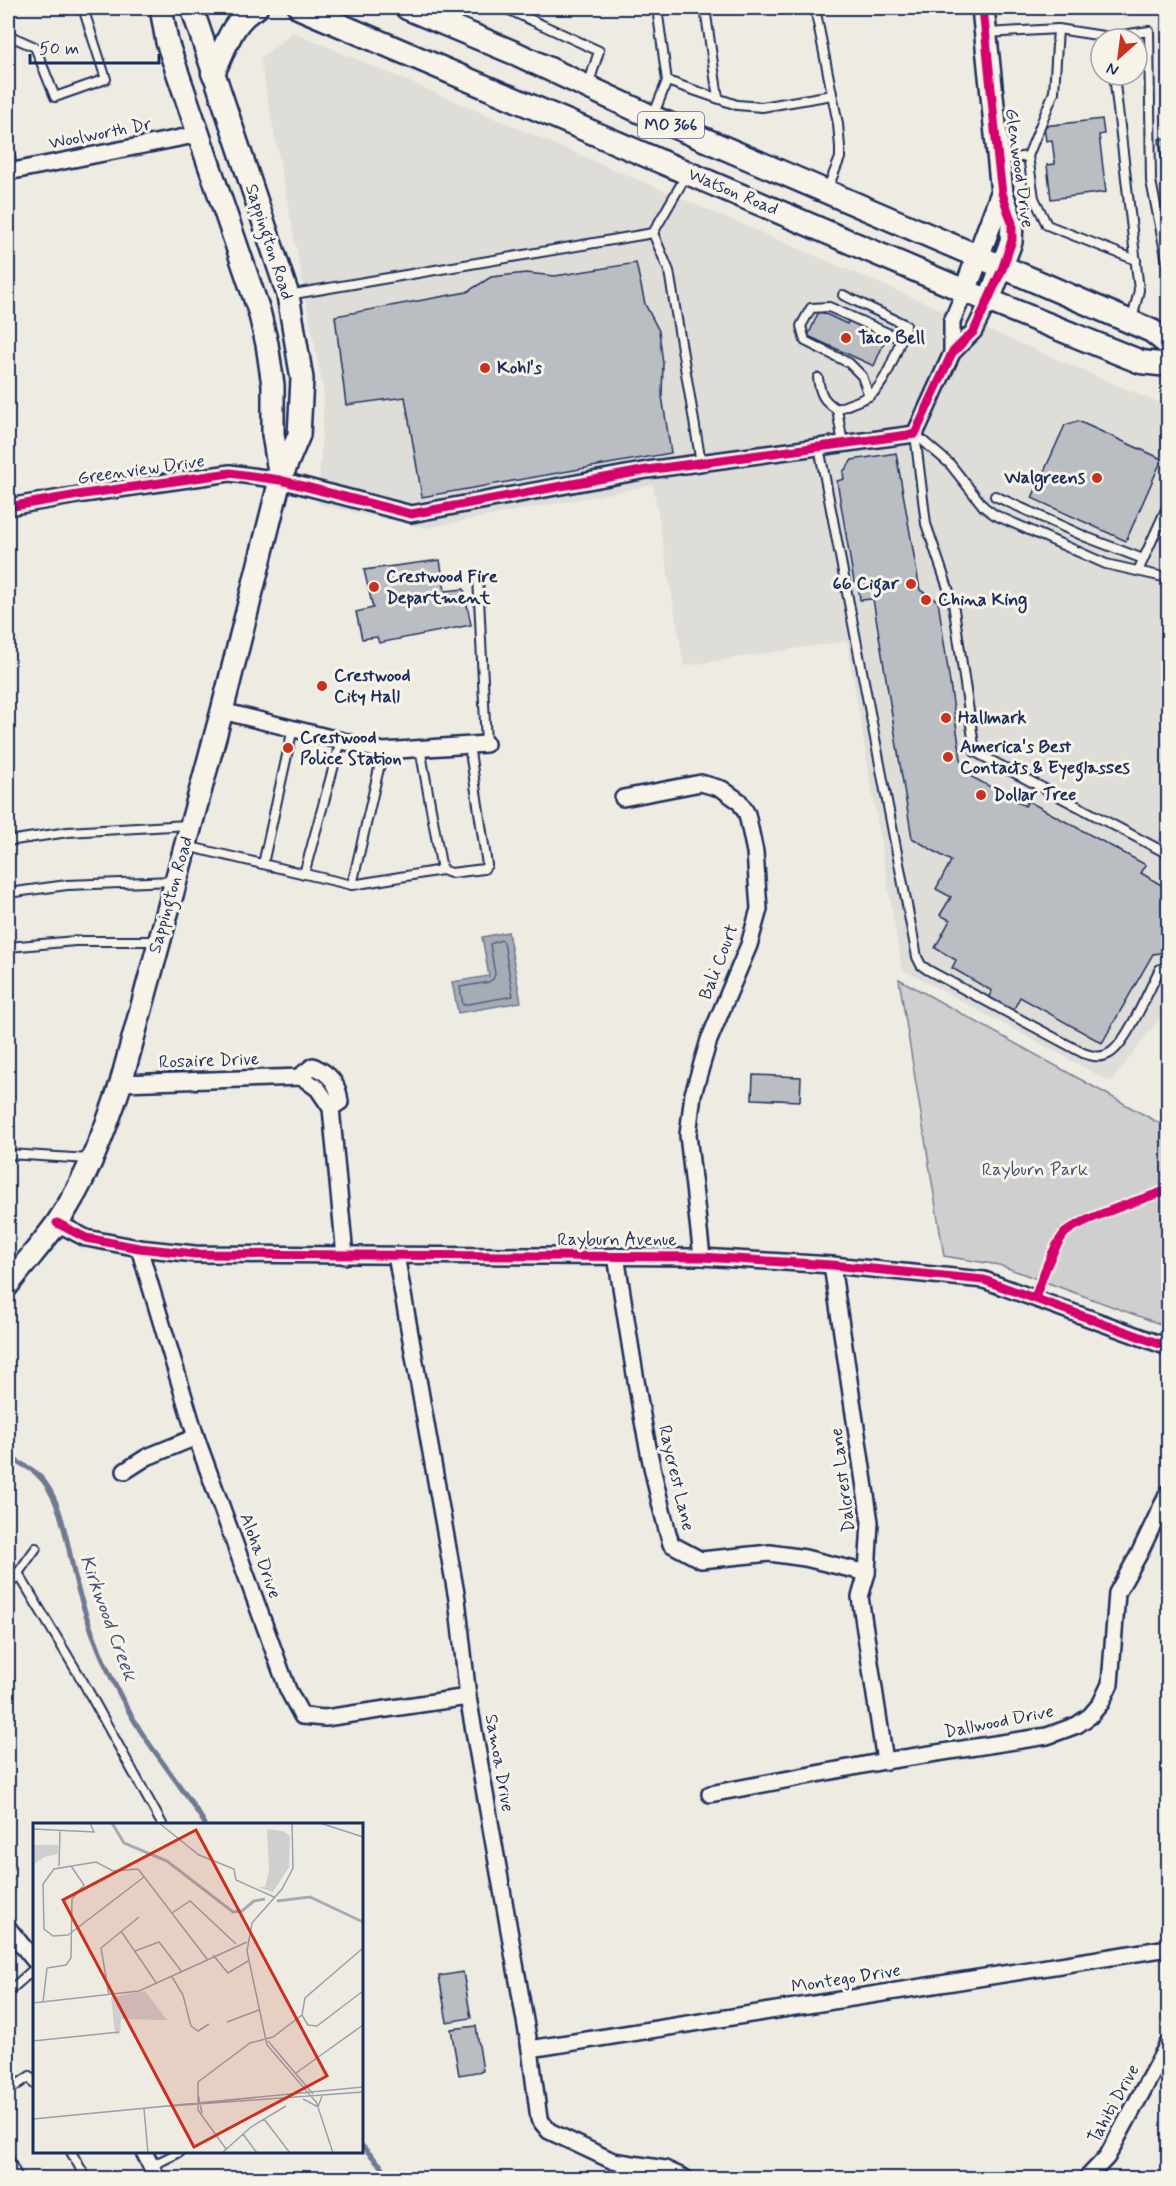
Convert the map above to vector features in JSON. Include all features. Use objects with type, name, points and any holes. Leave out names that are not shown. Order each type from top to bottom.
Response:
[{"type":"main road","name":"Sappington Road","points":[[161,8],[167,42],[259,311],[273,385],[273,434],[280,480]]},
{"type":"main road","name":"Sappington Road","points":[[8,1285],[57,1223],[92,1159],[121,1083],[222,711],[280,480],[298,435],[302,379],[288,295],[192,8]]},
{"type":"main road","points":[[213,73],[233,29],[242,18],[256,8]]},
{"type":"main road","name":"Watson Road","points":[[300,8],[965,291],[1141,362],[1168,365]]},
{"type":"main road","name":"Watson Road","points":[[407,8],[440,18],[652,117],[1132,322],[1152,331],[1168,344]]},
{"type":"main road","name":"Glenwood Drive","points":[[983,8],[1002,193],[1012,223],[1012,240],[1004,267],[989,300]]},
{"type":"main road","points":[[201,138],[233,133]]},
{"type":"main road","name":"Glenwood Drive","points":[[965,291],[1002,193]]},
{"type":"street","name":"Woolworth Dr","points":[[10,171],[201,138]]},
{"type":"street","name":"Glenwood Drive","points":[[952,353],[952,321],[965,291]]},
{"type":"street","name":"Glenwood Drive","points":[[952,353],[974,331],[989,300]]},
{"type":"street","points":[[915,434],[952,353]]},
{"type":"street","name":"Greenview Drive","points":[[8,507],[230,474],[280,480],[411,514],[647,470],[915,434]]},
{"type":"street","points":[[222,711],[383,751],[486,744]]},
{"type":"street","name":"Bali Court","points":[[623,798],[701,783],[722,789],[739,801],[747,814],[755,852],[759,909],[749,945],[709,1041],[691,1104],[688,1135],[702,1257]]},
{"type":"street","name":"Rosaire Drive","points":[[121,1083],[302,1077],[318,1089],[331,1108],[345,1256]]},
{"type":"street","name":"Rayburn Avenue","points":[[57,1223],[86,1238],[139,1248],[195,1254],[702,1257],[832,1265],[984,1280],[1168,1347]]},
{"type":"street","name":"Aloha Drive","points":[[139,1248],[196,1437],[288,1690],[302,1716],[325,1718],[468,1697]]},
{"type":"street","name":"Samoa Drive","points":[[396,1255],[457,1599],[468,1697],[530,2049],[539,2119],[549,2131],[613,2161],[665,2169],[685,2178]]},
{"type":"street","name":"Raycrest Lane","points":[[616,1256],[644,1428],[662,1515],[671,1544],[701,1560],[770,1553],[805,1558],[867,1573]]},
{"type":"street","name":"Dalcrest Lane","points":[[832,1265],[870,1522],[867,1573],[860,1597],[885,1761]]},
{"type":"street","points":[[124,1471],[147,1457],[196,1437]]},
{"type":"street","name":"Dallwood Drive","points":[[710,1794],[885,1761],[1047,1736],[1077,1725],[1090,1716],[1101,1703],[1110,1683],[1117,1593],[1139,1554],[1168,1493]]},
{"type":"street","points":[[8,1928],[33,1959]]},
{"type":"street","name":"Montego Drive","points":[[530,2049],[1166,1951]]},
{"type":"street","name":"Tahiti Drive","points":[[1087,2178],[1107,2157],[1168,2044]]},
{"type":"street","points":[[145,2153],[154,2172]]},
{"type":"lane","points":[[8,35],[35,47],[55,97],[106,79],[82,8]]},
{"type":"lane","points":[[504,8],[599,51],[587,87]]},
{"type":"lane","points":[[652,117],[667,81],[657,8]]},
{"type":"lane","points":[[705,8],[718,98]]},
{"type":"lane","points":[[815,8],[838,124],[840,158],[826,191]]},
{"type":"lane","points":[[986,33],[1058,29],[1089,34]]},
{"type":"lane","points":[[1058,29],[1054,92],[1028,156],[1034,198],[1047,225],[1136,260]]},
{"type":"lane","points":[[1149,31],[1151,181],[1168,266]]},
{"type":"lane","points":[[667,81],[737,105],[762,107],[832,95]]},
{"type":"lane","points":[[1115,87],[1139,290],[1132,322]]},
{"type":"lane","points":[[8,141],[10,171]]},
{"type":"lane","points":[[998,160],[1028,156]]},
{"type":"lane","points":[[653,233],[688,173]]},
{"type":"lane","points":[[288,295],[653,233]]},
{"type":"lane","points":[[653,233],[669,272],[701,463]]},
{"type":"lane","points":[[837,409],[869,396],[877,388],[888,371],[906,324],[843,295]]},
{"type":"lane","points":[[869,396],[862,376],[849,363],[806,340],[801,326],[811,308],[829,307],[901,339]]},
{"type":"lane","points":[[818,378],[821,394],[829,404],[837,409],[843,444]]},
{"type":"lane","points":[[915,434],[950,464],[984,507],[995,514],[1106,564],[1168,578]]},
{"type":"lane","points":[[915,434],[926,524],[953,603],[975,752],[1168,854]]},
{"type":"lane","points":[[819,447],[917,957],[921,965],[1062,1042],[1096,1057],[1108,1055],[1119,1046],[1160,969],[1168,968]]},
{"type":"lane","points":[[995,496],[1086,537],[1143,559]]},
{"type":"lane","points":[[1137,571],[1168,505]]},
{"type":"lane","points":[[478,577],[486,744]]},
{"type":"lane","points":[[263,864],[293,729]]},
{"type":"lane","points":[[304,874],[341,740]]},
{"type":"lane","points":[[185,846],[352,885],[442,870],[451,873],[484,869],[487,865],[469,745]]},
{"type":"lane","points":[[420,748],[442,870]]},
{"type":"lane","points":[[352,885],[383,751]]},
{"type":"lane","points":[[8,841],[68,832],[191,825]]},
{"type":"lane","points":[[8,893],[67,885],[175,881]]},
{"type":"lane","points":[[8,947],[75,941],[158,940]]},
{"type":"lane","points":[[8,1154],[92,1159]]},
{"type":"lane","points":[[8,1587],[36,1548]]},
{"type":"lane","points":[[18,1573],[88,1690],[161,1823]]},
{"type":"lane","points":[[8,1992],[33,1970]]},
{"type":"lane","points":[[8,2091],[30,2076],[33,2082]]},
{"type":"lane","points":[[72,2153],[86,2178]]},
{"type":"lane","points":[[154,2172],[178,2153]]},
{"type":"lane","points":[[8,2158],[18,2178]]},
{"type":"shaded area","points":[[293,32],[1168,407],[1168,1007],[1111,1082],[902,969],[847,641],[684,666],[653,485],[426,528],[318,504],[324,394],[260,59]]},
{"type":"green space","name":"Rayburn Park","points":[[899,979],[1168,1128],[1168,1327],[999,1265],[944,1256]]},
{"type":"water","points":[[508,932],[521,1002],[458,1013],[452,982],[489,976],[482,937]]},
{"type":"building","points":[[1102,119],[1104,134],[1099,135],[1106,192],[1051,199],[1047,165],[1055,164],[1052,140],[1046,141],[1044,126]]},
{"type":"building","points":[[1168,138],[1168,214],[1159,139]]},
{"type":"building","points":[[636,263],[645,304],[659,331],[663,364],[662,396],[671,453],[422,497],[405,397],[346,405],[335,316],[467,292],[491,277],[526,273],[555,276]]},
{"type":"building","name":"Taco Bell","points":[[819,311],[847,324],[849,319],[864,326],[862,330],[885,340],[874,366],[808,336]]},
{"type":"building","name":"Walgreens","points":[[1078,421],[1162,459],[1126,541],[1032,498],[1065,425]]},
{"type":"building","points":[[896,453],[920,590],[938,601],[963,772],[1025,806],[1028,801],[1146,865],[1141,873],[1168,889],[1168,952],[1153,954],[1102,1043],[1020,997],[1013,1011],[988,998],[992,991],[952,968],[956,960],[935,948],[950,920],[940,915],[951,897],[936,889],[951,861],[912,838],[873,599],[860,600],[858,582],[854,582],[837,481],[844,479],[843,472],[852,460]]},
{"type":"building","points":[[440,560],[445,591],[464,589],[471,625],[379,643],[377,637],[362,639],[356,612],[373,608],[364,570]]},
{"type":"building","points":[[753,1075],[801,1077],[800,1101],[752,1099]]},
{"type":"building","points":[[463,1972],[471,2018],[447,2022],[439,1976]]},
{"type":"building","points":[[476,2026],[483,2071],[459,2075],[451,2029]]},
{"type":"waterway","name":"Kirkwood Creek","points":[[8,1457],[36,1473],[54,1498],[65,1531],[80,1596],[106,1665],[140,1730],[204,1823]]},
{"type":"waterway","name":"Kirkwood Creek","points":[[363,2147],[393,2178]]},
{"type":"cycle path","points":[[8,507],[230,473],[280,480],[411,514],[647,470],[915,434],[952,353],[974,331],[1003,267],[1012,240],[1012,223],[1002,193],[983,8]]},
{"type":"cycle path","points":[[1035,1298],[1051,1256],[1059,1241],[1071,1228],[1129,1203],[1168,1190]]},
{"type":"cycle path","points":[[57,1223],[86,1238],[139,1248],[195,1254],[702,1257],[832,1265],[984,1280],[1168,1347]]},
{"type":"place","name":"Taco Bell","points":[[846,338]]},
{"type":"place","name":"Kohl's","points":[[485,368]]},
{"type":"place","name":"Walgreens","points":[[1097,478]]},
{"type":"place","name":"66 Cigar","points":[[911,584]]},
{"type":"place","name":"Crestwood Fire Department","points":[[374,587]]},
{"type":"place","name":"China King","points":[[926,600]]},
{"type":"place","name":"Crestwood City Hall","points":[[322,686]]},
{"type":"place","name":"Hallmark","points":[[946,718]]},
{"type":"place","name":"Crestwood Police Station","points":[[288,748]]},
{"type":"place","name":"America's Best Contacts & Eyeglasses","points":[[948,757]]},
{"type":"place","name":"Dollar Tree","points":[[981,795]]}]
